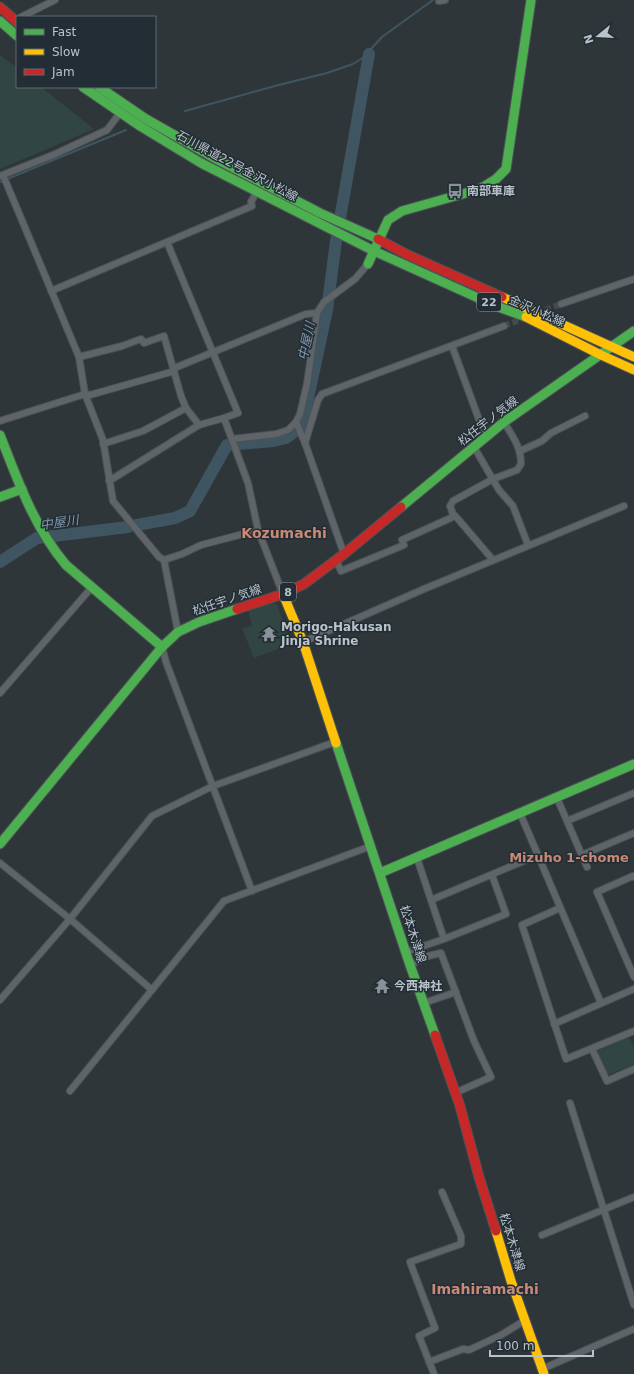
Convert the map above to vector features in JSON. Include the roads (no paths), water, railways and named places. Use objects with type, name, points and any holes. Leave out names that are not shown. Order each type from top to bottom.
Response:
[{"type":"main road","points":[[368,264],[378,239],[388,220],[402,210],[480,189],[496,179],[506,169],[531,0]]},
{"type":"main road","points":[[0,7],[16,21]]},
{"type":"main road","points":[[0,21],[16,35]]},
{"type":"main road","name":"石川県道22号金沢小松線","points":[[84,88],[120,113],[201,163],[343,235]]},
{"type":"main road","name":"石川県道22号金沢小松線","points":[[100,88],[146,119],[218,160],[331,218],[348,225]]},
{"type":"main road","name":"金沢小松線","points":[[348,225],[408,255],[634,357]]},
{"type":"main road","name":"金沢小松線","points":[[343,235],[459,290],[496,306],[530,318],[601,355],[634,370]]},
{"type":"main road","name":"松任宇ノ気線","points":[[0,844],[162,647],[178,632],[198,622],[283,594],[304,584],[344,554],[504,422],[634,331]]},
{"type":"main road","points":[[0,435],[22,489],[45,537],[53,550],[66,565],[162,647]]},
{"type":"main road","points":[[0,497],[22,489]]},
{"type":"main road","name":"松本木津線","points":[[283,594],[303,642],[410,965],[456,1093],[470,1140],[479,1178],[524,1321],[543,1372]]},
{"type":"main road","points":[[380,873],[634,764]]},
{"type":"street","points":[[23,16],[55,0]]},
{"type":"street","points":[[120,113],[107,130],[3,178],[79,357],[85,394],[103,444],[113,501],[159,557],[164,560],[178,632]]},
{"type":"street","points":[[51,291],[252,206],[251,202],[257,191]]},
{"type":"street","points":[[109,481],[199,425],[238,413],[167,242]]},
{"type":"street","points":[[344,554],[298,427],[307,384],[317,313],[324,302],[356,279],[368,264]]},
{"type":"street","points":[[561,304],[634,278]]},
{"type":"street","points":[[0,421],[85,394],[90,395],[172,372],[212,353],[306,314],[317,313]]},
{"type":"street","points":[[305,443],[318,400],[322,394],[504,326]]},
{"type":"street","points":[[79,357],[122,346],[141,338],[144,343],[164,336],[180,396],[186,408],[199,425]]},
{"type":"street","points":[[452,346],[481,425],[488,435]]},
{"type":"street","points":[[103,444],[143,431],[186,408]]},
{"type":"street","points":[[520,451],[542,441],[551,433],[585,416]]},
{"type":"street","points":[[224,418],[248,483],[258,530],[283,594]]},
{"type":"street","points":[[493,560],[453,514],[450,506],[453,501],[493,480],[517,470],[521,464],[520,451],[504,422]]},
{"type":"street","points":[[234,443],[276,434],[298,427]]},
{"type":"street","points":[[474,447],[499,490],[513,506],[528,545]]},
{"type":"street","points":[[303,642],[528,545],[624,506]]},
{"type":"street","points":[[336,560],[341,571],[455,516]]},
{"type":"street","points":[[164,560],[182,554],[201,545],[258,530]]},
{"type":"street","points":[[0,693],[92,587]]},
{"type":"street","points":[[162,647],[166,662],[252,891]]},
{"type":"street","points":[[0,1000],[70,919],[152,816],[213,786],[335,742]]},
{"type":"street","points":[[567,821],[634,793]]},
{"type":"street","points":[[556,798],[587,867]]},
{"type":"street","points":[[520,813],[601,1003]]},
{"type":"street","points":[[582,855],[634,833]]},
{"type":"street","points":[[70,1091],[224,901],[371,846]]},
{"type":"street","points":[[431,900],[538,855]]},
{"type":"street","points":[[416,858],[444,939]]},
{"type":"street","points":[[0,863],[70,919],[152,990]]},
{"type":"street","points":[[406,952],[444,939],[506,914],[492,875]]},
{"type":"street","points":[[634,877],[633,876],[597,892],[634,977]]},
{"type":"street","points":[[560,908],[522,924],[566,1059],[634,1031]]},
{"type":"street","points":[[410,965],[428,956],[441,953],[474,1041],[491,1077],[456,1093]]},
{"type":"street","points":[[554,1024],[634,989]]},
{"type":"street","points":[[424,1003],[456,992]]},
{"type":"street","points":[[592,1049],[607,1081],[634,1069]]},
{"type":"street","points":[[570,1103],[634,1305]]},
{"type":"street","points":[[434,1374],[419,1336],[435,1328],[410,1262],[461,1244],[461,1236],[442,1192]]},
{"type":"street","points":[[542,1235],[634,1197]]},
{"type":"street","points":[[429,1362],[463,1350],[469,1350],[501,1335],[524,1321]]},
{"type":"street","points":[[543,1372],[634,1329]]},
{"type":"waterway","points":[[185,111],[327,73],[353,64],[369,54],[371,49],[382,37],[433,0]]},
{"type":"waterway","name":"中屋川","points":[[137,525],[175,518],[190,511],[227,445],[273,441],[286,438],[302,426],[327,310],[336,241],[369,54]]},
{"type":"waterway","points":[[0,182],[126,130]]},
{"type":"waterway","name":"中屋川","points":[[0,562],[37,538],[128,527]]},
{"type":"tunnel","points":[[537,313],[561,304]]},
{"type":"tunnel","points":[[504,326],[527,317]]},
{"type":"place","name":"南部車庫","points":[[455,191]]},
{"type":"place","name":"Morigo-Hakusan Jinja Shrine","points":[[269,634]]},
{"type":"place","name":"今西神社","points":[[382,986]]},
{"type":"district","name":"Kozumachi","points":[[284,533]]},
{"type":"district","name":"Mizuho 1-chome","points":[[569,857]]},
{"type":"district","name":"Imahiramachi","points":[[485,1289]]}]
